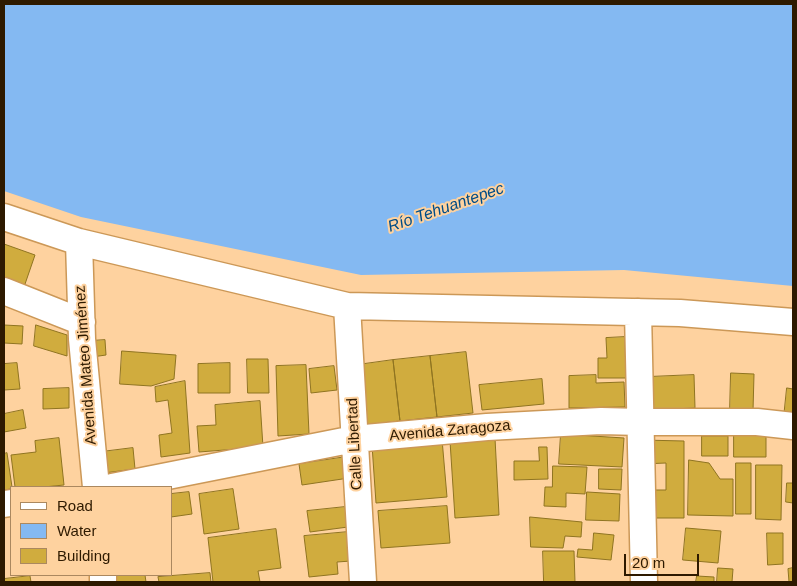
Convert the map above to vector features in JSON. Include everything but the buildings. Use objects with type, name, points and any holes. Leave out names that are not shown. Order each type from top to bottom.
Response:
[{"type":"street","points":[[4,217],[79,242],[348,306],[680,313],[793,322]]},
{"type":"street","name":"Avenida Mateo Jiménez","points":[[79,242],[82,322],[96,486]]},
{"type":"street","points":[[4,291],[82,322]]},
{"type":"street","name":"Calle Libertad","points":[[348,306],[363,582]]},
{"type":"street","points":[[638,312],[644,582]]},
{"type":"street","name":"Avenida Zaragoza","points":[[117,486],[354,439],[506,426],[601,421],[757,422],[793,426]]},
{"type":"water","name":"Río Tehuantepec","points":[[4,4],[793,4],[793,286],[624,270],[361,275],[81,217],[4,191]]}]
